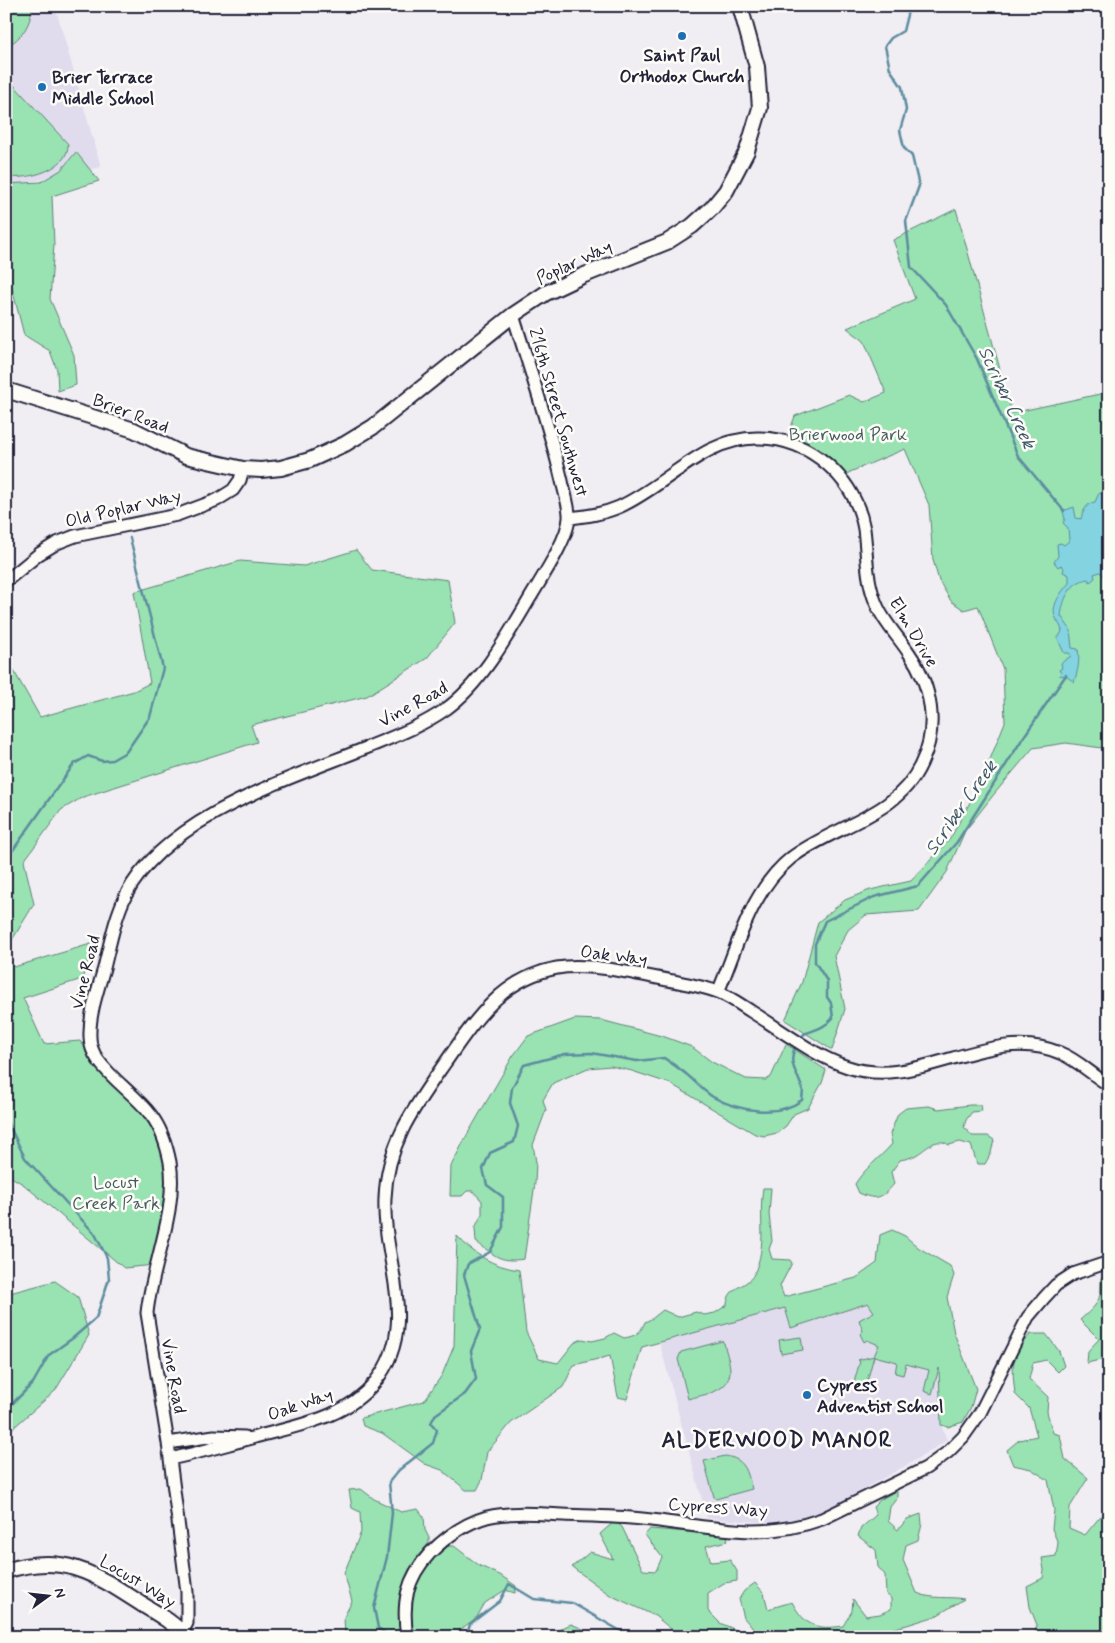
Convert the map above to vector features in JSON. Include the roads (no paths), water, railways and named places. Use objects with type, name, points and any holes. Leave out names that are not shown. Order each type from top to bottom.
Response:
[{"type":"main road","name":"Poplar Way","points":[[243,469],[280,468],[310,460],[345,444],[374,427],[513,315],[546,293],[567,282],[667,242],[680,235],[708,212],[726,191],[747,151],[760,108],[757,67],[740,6]]},
{"type":"main road","name":"Brier Road","points":[[6,390],[134,430],[186,456],[243,469]]},
{"type":"main road","name":"Locust Way","points":[[6,1571],[28,1565],[51,1564],[82,1569],[135,1600],[184,1634]]},
{"type":"street","name":"216th Street Southwest","points":[[513,315],[558,465],[570,518]]},
{"type":"street","name":"Elm Drive","points":[[570,518],[598,515],[622,506],[700,455],[730,441],[758,437],[770,438],[786,441],[801,447],[816,455],[838,473],[856,502],[864,529],[869,580],[874,598],[886,620],[918,668],[929,695],[932,726],[929,742],[922,763],[911,781],[897,797],[881,808],[804,850],[791,858],[777,872],[766,885],[750,913],[718,992]]},
{"type":"street","name":"Old Poplar Way","points":[[6,581],[39,554],[57,543],[75,536],[177,515],[217,500],[234,490],[240,480],[243,469]]},
{"type":"street","name":"Vine Road","points":[[184,1634],[187,1623],[187,1592],[168,1443],[146,1313],[148,1295],[168,1213],[171,1184],[170,1165],[159,1127],[151,1114],[100,1062],[90,1045],[91,1020],[120,910],[133,882],[152,858],[202,820],[234,803],[401,734],[444,710],[466,693],[480,676],[521,612],[561,543],[570,518]]},
{"type":"street","name":"Oak Way","points":[[170,1459],[302,1426],[332,1415],[358,1399],[383,1372],[395,1341],[399,1311],[386,1228],[385,1199],[387,1176],[395,1145],[404,1124],[422,1095],[480,1014],[500,995],[531,975],[556,968],[575,966],[676,982],[718,992],[823,1057],[843,1066],[864,1072],[908,1070],[974,1051],[1030,1045],[1052,1050],[1072,1059],[1109,1085]]},
{"type":"street","name":"Cypress Way","points":[[407,1637],[405,1603],[412,1580],[419,1567],[438,1544],[459,1529],[473,1522],[506,1514],[524,1513],[640,1518],[752,1531],[788,1528],[806,1525],[822,1519],[926,1468],[948,1452],[963,1437],[980,1413],[1028,1317],[1044,1298],[1056,1285],[1073,1274],[1109,1262]]},
{"type":"street","name":"Oak Way","points":[[168,1443],[214,1436],[254,1437]]},
{"type":"water","points":[[1099,493],[1109,496],[1109,580],[1100,572],[1094,574],[1095,578],[1090,582],[1088,579],[1076,584],[1068,592],[1061,616],[1070,629],[1072,648],[1078,649],[1079,658],[1074,682],[1066,676],[1059,675],[1061,673],[1059,670],[1062,668],[1061,663],[1071,656],[1069,653],[1064,653],[1057,637],[1059,637],[1062,631],[1054,612],[1060,594],[1069,583],[1069,575],[1063,572],[1064,568],[1061,565],[1058,567],[1054,562],[1058,556],[1057,544],[1061,543],[1064,545],[1069,541],[1068,528],[1063,523],[1065,519],[1062,508],[1066,510],[1074,507],[1076,518],[1081,519],[1085,508],[1092,502],[1095,502]]},
{"type":"waterway","name":"Scriber Creek","points":[[906,6],[908,11],[903,31],[891,38],[885,46],[890,69],[902,87],[906,110],[900,130],[904,148],[912,156],[919,186],[906,221],[911,267],[946,305],[977,359],[1018,456],[1064,511]]},
{"type":"waterway","points":[[6,860],[74,764],[88,756],[102,761],[112,760],[126,752],[150,717],[163,668],[130,538]]},
{"type":"waterway","name":"Scriber Creek","points":[[800,1040],[804,1034],[823,1026],[833,1018],[831,1003],[827,997],[827,981],[815,962],[815,944],[825,921],[874,897],[918,886],[957,842],[1023,738],[1066,675]]},
{"type":"waterway","name":"Scriber Creek","points":[[391,1637],[378,1628],[374,1608],[387,1557],[392,1513],[389,1482],[399,1470],[433,1443],[437,1430],[431,1423],[435,1415],[465,1394],[476,1379],[471,1351],[480,1329],[464,1275],[468,1264],[490,1252],[503,1227],[503,1197],[487,1185],[483,1169],[490,1153],[514,1142],[518,1126],[510,1103],[512,1088],[524,1065],[565,1054],[591,1053],[637,1061],[664,1058],[713,1097],[746,1109],[770,1111],[792,1106],[802,1100],[803,1089],[792,1062],[792,1056],[797,1044]]},
{"type":"waterway","points":[[6,1119],[25,1158],[95,1234],[107,1258],[109,1279],[96,1318],[49,1355],[33,1383],[6,1410]]},
{"type":"waterway","points":[[466,1637],[470,1624],[500,1601],[509,1584],[534,1599],[572,1603],[631,1637]]},
{"type":"place","name":"Saint Paul Orthodox Church","points":[[682,36]]},
{"type":"place","name":"Brier Terrace Middle School","points":[[42,87]]},
{"type":"place","name":"Cypress Adventist School","points":[[807,1395]]},
{"type":"district","name":"ALDERWOOD MANOR","points":[[777,1439]]},
{"type":"park label","name":"Brierwood Park","points":[[848,434]]},
{"type":"park label","name":"Locust Creek Park","points":[[116,1192]]}]
